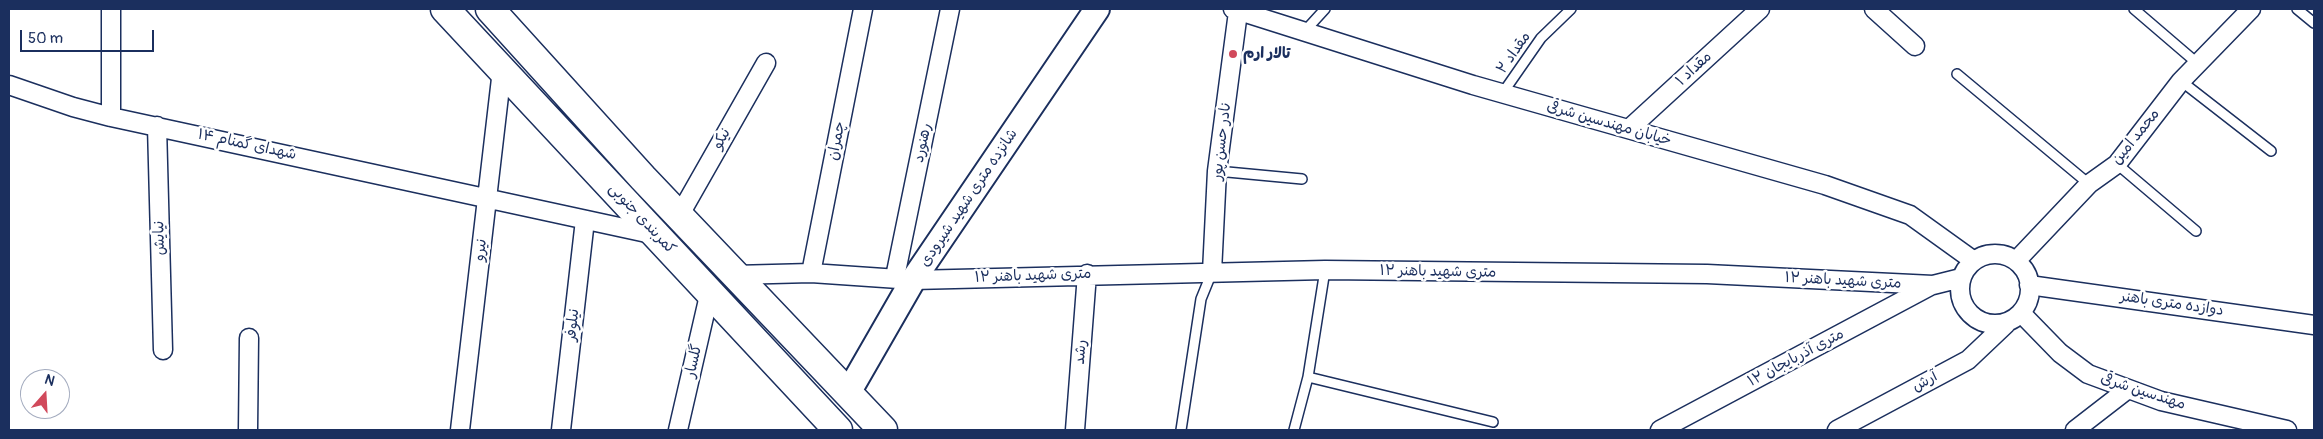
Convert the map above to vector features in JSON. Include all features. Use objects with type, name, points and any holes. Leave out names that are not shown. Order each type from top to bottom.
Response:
[{"type":"main road","name":"کمربندی جنوبی","points":[[445,9],[710,291],[829,427]]},
{"type":"main road","name":"کمربندی جنوبی","points":[[490,9],[734,275],[883,430]]},
{"type":"main road","name":"شانزده متری شهید شیرودی","points":[[848,393],[904,279],[1097,9]]},
{"type":"main road","points":[[829,427],[848,393]]},
{"type":"street","points":[[111,9],[111,117]]},
{"type":"street","name":"چمران","points":[[811,273],[863,9]]},
{"type":"street","name":"رهنورد","points":[[904,279],[950,9]]},
{"type":"street","name":"مقداد ۱","points":[[1629,130],[1760,9]]},
{"type":"street","points":[[1874,9],[1914,46]]},
{"type":"street","name":"محمد امین","points":[[2016,261],[2089,184],[2117,164],[2181,80],[2251,9]]},
{"type":"street","name":"خیابان مهندسین شرقی","points":[[1235,10],[1502,94],[1825,185],[1910,215],[1974,261]]},
{"type":"street","name":"نادر حسن پور","points":[[1212,272],[1217,171],[1235,10]]},
{"type":"street","name":"نیکو","points":[[679,216],[766,63]]},
{"type":"street","name":"نیرو","points":[[460,430],[502,70]]},
{"type":"street","name":"۱۴ شهدای گمنام","points":[[9,85],[73,107],[111,117],[658,236]]},
{"type":"street","name":"نیایش","points":[[157,126],[163,350]]},
{"type":"street","name":"نیلوفر","points":[[561,430],[585,220]]},
{"type":"street","points":[[1995,254],[2016,261],[2023,269],[2029,284],[2028,302],[2021,313],[2006,324],[1988,324],[1977,320],[1968,312],[1962,302],[1961,278],[1966,268],[1984,256],[1995,254]]},
{"type":"street","name":"۱۲ متری شهید باهنر","points":[[734,275],[811,273],[904,279],[1325,270],[1707,274],[1933,285],[1961,278]]},
{"type":"street","name":"رشد","points":[[1075,430],[1087,274]]},
{"type":"street","name":"دوازده متری باهنر","points":[[2029,284],[2314,325]]},
{"type":"street","name":"۱۲ متری آذربایجان","points":[[1660,430],[1933,285]]},
{"type":"street","name":"گلسار","points":[[678,430],[710,291]]},
{"type":"street","name":"مهندسین شرقی","points":[[2021,313],[2060,353],[2088,374],[2161,402],[2287,430]]},
{"type":"street","name":"آرش","points":[[1837,430],[1968,360],[2006,324]]},
{"type":"street","points":[[248,430],[249,338]]},
{"type":"street","points":[[2075,430],[2128,389]]},
{"type":"lane","points":[[1304,32],[1325,9]]},
{"type":"lane","name":"مقداد ۲","points":[[1502,94],[1541,38],[1571,9]]},
{"type":"lane","points":[[2134,9],[2198,63]]},
{"type":"lane","points":[[2297,9],[2314,23]]},
{"type":"lane","points":[[1958,74],[2089,184]]},
{"type":"lane","points":[[2181,80],[2271,151]]},
{"type":"lane","points":[[2117,164],[2196,231]]},
{"type":"lane","points":[[1217,171],[1302,179]]},
{"type":"lane","points":[[1294,430],[1308,377],[1325,270]]},
{"type":"lane","points":[[1181,430],[1201,299],[1212,272]]},
{"type":"lane","points":[[1308,377],[1493,422]]},
{"type":"place","name":"تالار ارم","points":[[1233,54]]}]
